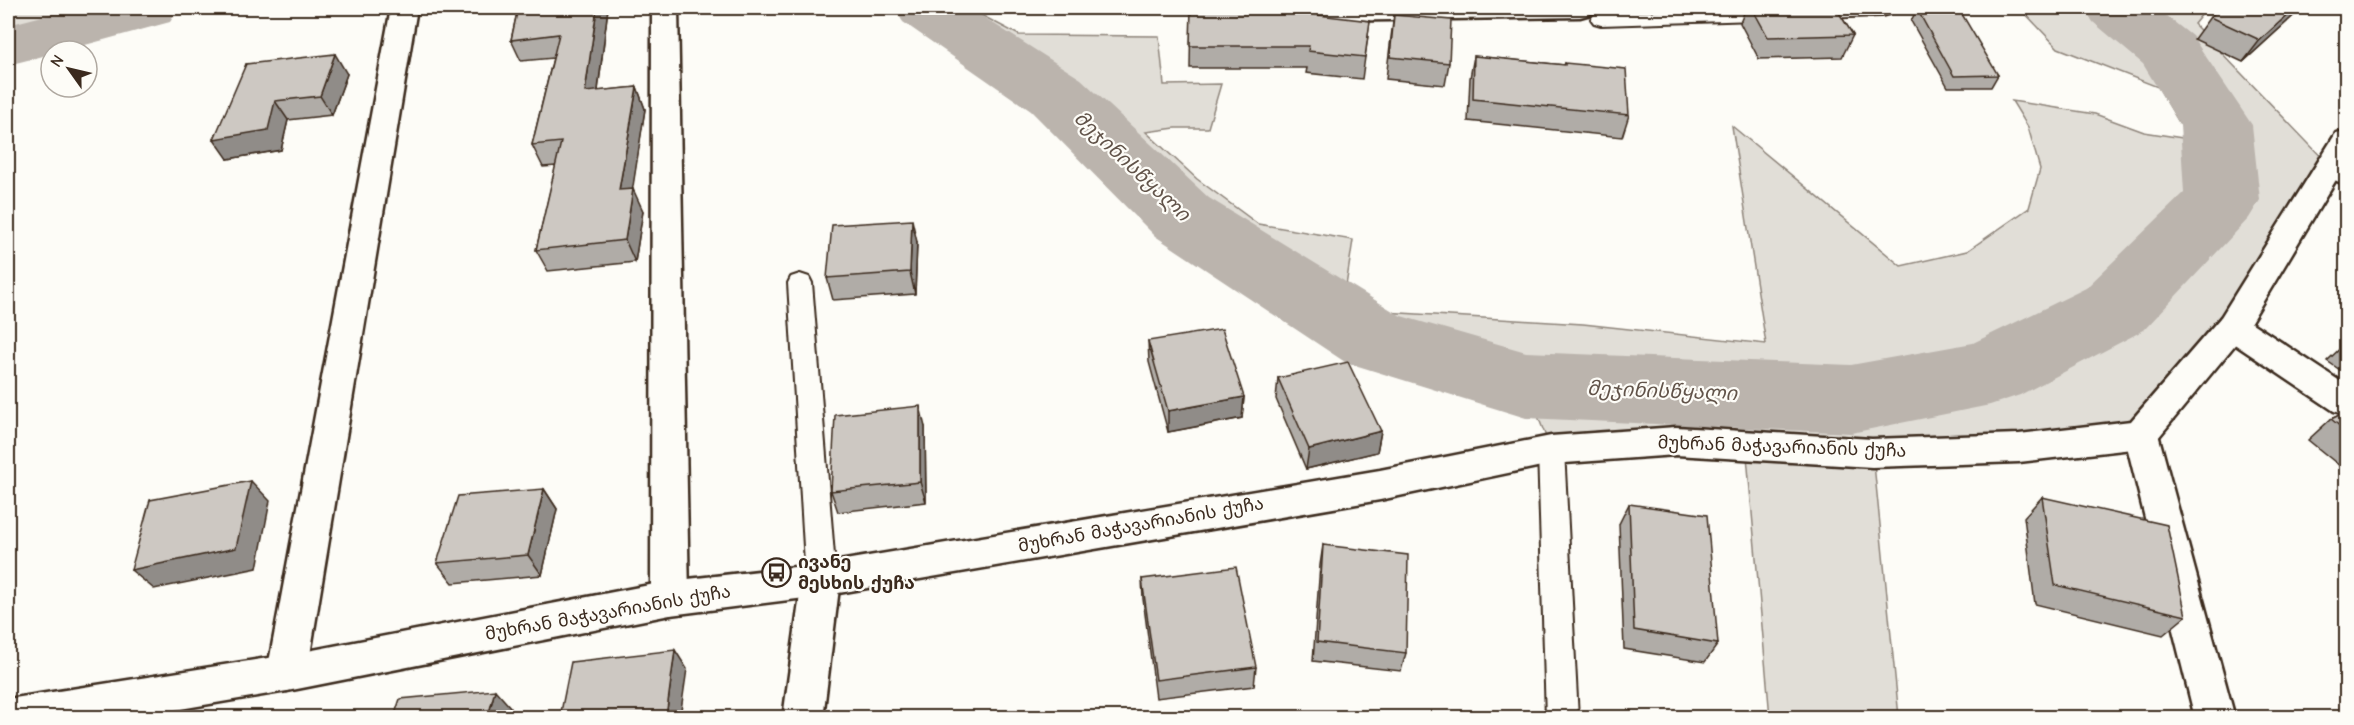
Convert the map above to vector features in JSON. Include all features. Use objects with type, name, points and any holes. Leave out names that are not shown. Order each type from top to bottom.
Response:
[{"type":"street","points":[[287,673],[404,8]]},
{"type":"street","points":[[665,8],[670,598]]},
{"type":"street","points":[[1237,15],[1589,12]]},
{"type":"street","points":[[2215,717],[2141,434],[2232,326],[2339,171],[2346,140]]},
{"type":"street","points":[[2232,326],[2346,402]]},
{"type":"street","name":"მუხრან მაჭავარიანის ქუჩა","points":[[8,717],[287,673],[670,598],[821,580],[1380,485],[1551,450],[1676,441],[1872,453],[2019,448],[2141,434]]},
{"type":"street","points":[[803,717],[821,580]]},
{"type":"lane","points":[[1589,12],[1882,10]]},
{"type":"lane","points":[[800,283],[821,580]]},
{"type":"lane","points":[[1551,450],[1562,717]]},
{"type":"shaded area","points":[[8,8],[144,8],[8,45]]},
{"type":"shaded area","points":[[926,8],[968,8],[1019,35],[1159,36],[1164,85],[1221,84],[1208,128],[1175,128],[1146,132],[1197,179],[1258,224],[1353,240],[1346,286],[1384,312],[1583,324],[1766,344],[1732,126],[1901,266],[1967,251],[2029,208],[2040,169],[2028,127],[2012,101],[2095,114],[2144,132],[2189,139],[2158,87],[2058,48],[2020,8],[2207,8],[2194,24],[2331,167],[2141,434],[1873,454],[1899,717],[1770,717],[1746,445],[1551,450],[1526,385],[1374,340],[1182,217],[1056,95]]},
{"type":"building","points":[[518,8],[597,8],[585,92],[637,87],[619,190],[633,189],[625,240],[536,250],[561,142],[532,145],[559,34],[511,40]]},
{"type":"building","points":[[1191,8],[1258,8],[1370,21],[1365,57],[1308,51],[1309,46],[1190,46]]},
{"type":"building","points":[[1752,8],[1836,8],[1853,35],[1768,37]]},
{"type":"building","points":[[2221,8],[2295,8],[2260,40],[2210,17]]},
{"type":"building","points":[[1917,9],[1959,9],[1998,75],[1954,76]]},
{"type":"building","points":[[1394,15],[1451,20],[1449,63],[1390,57]]},
{"type":"building","points":[[335,54],[320,96],[275,101],[268,130],[214,139],[246,64]]},
{"type":"building","points":[[1474,56],[1626,69],[1629,115],[1473,99]]},
{"type":"building","points":[[912,220],[910,272],[827,278],[832,225]]},
{"type":"building","points":[[1222,329],[1244,397],[1168,411],[1148,341]]},
{"type":"building","points":[[1348,362],[1381,431],[1309,449],[1278,378]]},
{"type":"building","points":[[920,406],[920,482],[831,491],[835,415]]},
{"type":"building","points":[[2346,412],[2346,431],[2331,419]]},
{"type":"building","points":[[251,481],[236,548],[131,570],[150,500]]},
{"type":"building","points":[[544,489],[528,555],[437,563],[458,496]]},
{"type":"building","points":[[2042,497],[2167,525],[2186,616],[2055,585]]},
{"type":"building","points":[[1629,504],[1707,515],[1718,644],[1634,630]]},
{"type":"building","points":[[1323,545],[1408,555],[1406,653],[1317,642]]},
{"type":"building","points":[[1236,567],[1256,667],[1156,680],[1142,579]]},
{"type":"building","points":[[675,650],[666,717],[560,717],[571,662]]},
{"type":"building","points":[[495,690],[488,717],[394,717],[400,699]]},
{"type":"waterway","name":"მეჯინისწყალი","points":[[8,45],[147,8]]},
{"type":"waterway","name":"მეჯინისწყალი","points":[[926,8],[1056,95],[1182,217],[1374,340],[1526,385],[1851,399],[1990,372],[2115,309],[2222,200],[2216,125],[2168,51],[2116,8]]},
{"type":"place","name":"ივანე მესხის ქუჩა","points":[[777,572]]}]
